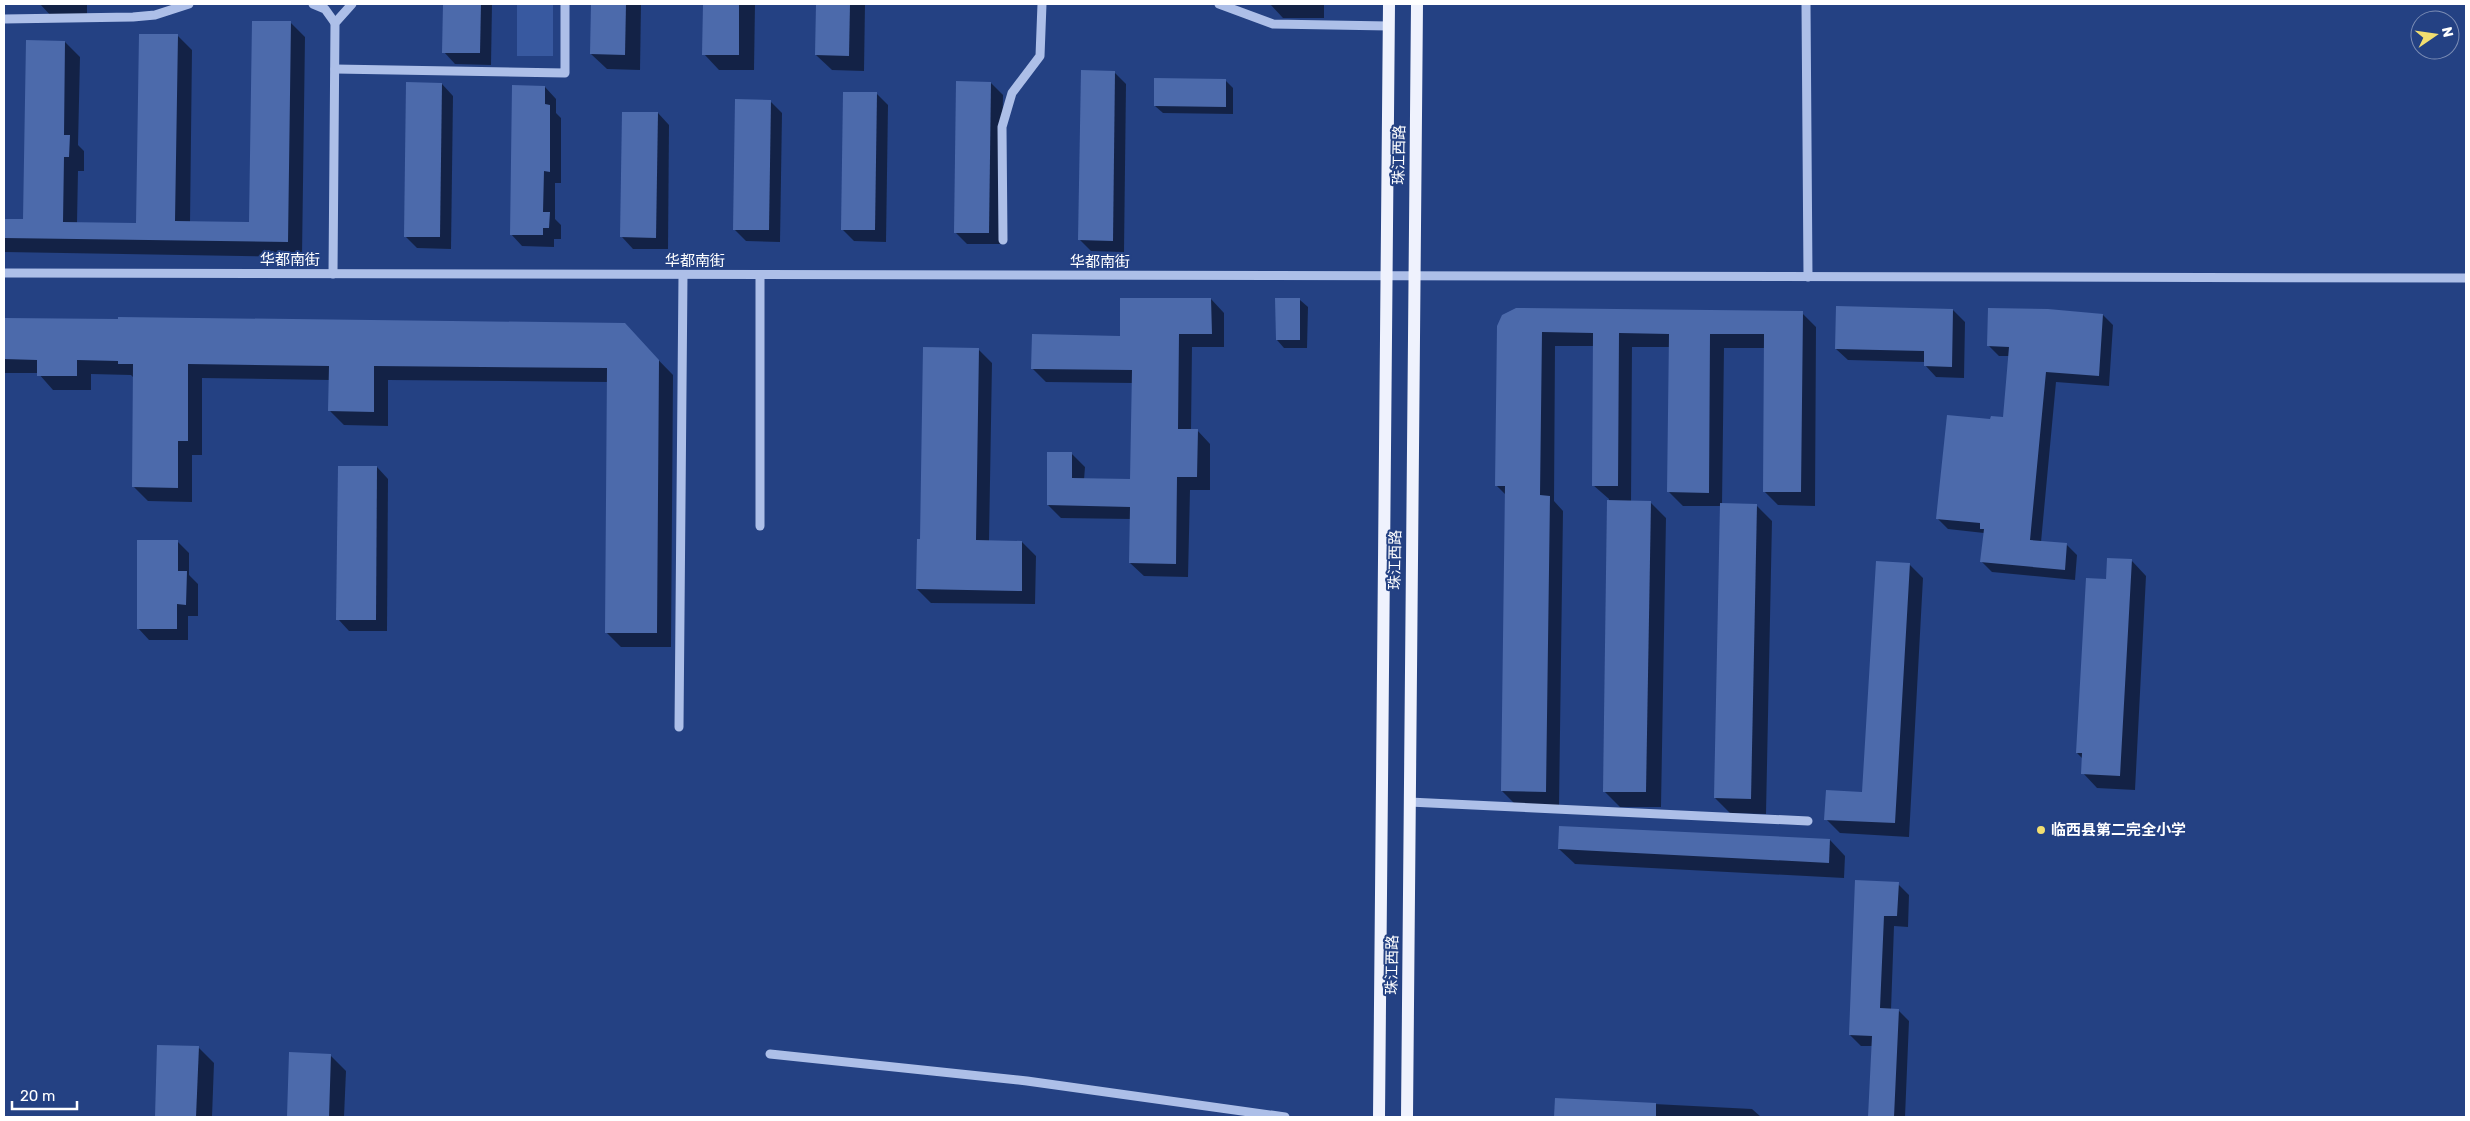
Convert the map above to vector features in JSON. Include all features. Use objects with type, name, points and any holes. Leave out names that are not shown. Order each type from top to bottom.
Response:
[{"type":"main road","name":"珠江西路","points":[[1379,1117],[1389,4]]},
{"type":"main road","name":"珠江西路","points":[[1406,1117],[1417,4]]},
{"type":"street","points":[[4,19],[133,17],[155,15],[189,4]]},
{"type":"street","points":[[313,4],[325,9],[335,23],[333,274]]},
{"type":"street","points":[[335,23],[352,4]]},
{"type":"street","points":[[335,69],[565,73],[565,4]]},
{"type":"street","points":[[1003,240],[1002,127],[1012,93],[1040,56],[1042,4]]},
{"type":"street","points":[[1219,4],[1273,24],[1389,26]]},
{"type":"street","points":[[1806,4],[1808,277]]},
{"type":"street","name":"华都南街","points":[[4,273],[2466,278]]},
{"type":"street","points":[[679,727],[683,275]]},
{"type":"street","points":[[760,275],[760,526]]},
{"type":"street","points":[[1409,802],[1808,821]]},
{"type":"street","points":[[770,1054],[1027,1081],[1285,1117]]},
{"type":"shaded area","points":[[517,4],[553,4],[553,56],[517,56]]},
{"type":"building","points":[[443,4],[481,4],[480,53],[442,53]]},
{"type":"building","points":[[591,4],[626,4],[625,55],[590,54]]},
{"type":"building","points":[[703,4],[739,4],[739,55],[702,55]]},
{"type":"building","points":[[816,4],[850,4],[849,56],[815,55]]},
{"type":"building","points":[[252,21],[291,21],[288,242],[4,238],[4,219],[23,219],[26,40],[65,41],[64,135],[70,135],[69,157],[64,157],[63,222],[136,223],[139,34],[178,34],[175,221],[249,222]]},
{"type":"building","points":[[1081,70],[1115,71],[1113,241],[1078,240]]},
{"type":"building","points":[[1154,78],[1226,79],[1226,107],[1154,106]]},
{"type":"building","points":[[956,81],[991,82],[989,233],[954,233]]},
{"type":"building","points":[[406,82],[442,83],[440,237],[404,237]]},
{"type":"building","points":[[512,85],[545,86],[545,104],[550,105],[550,172],[544,171],[543,212],[550,212],[549,228],[543,228],[543,235],[510,235]]},
{"type":"building","points":[[843,92],[877,92],[875,230],[841,230]]},
{"type":"building","points":[[735,99],[771,100],[769,230],[733,230]]},
{"type":"building","points":[[622,112],[658,112],[656,238],[620,237]]},
{"type":"building","points":[[1120,298],[1211,298],[1212,334],[1179,334],[1178,429],[1198,429],[1197,477],[1177,477],[1176,564],[1129,563],[1130,507],[1047,505],[1047,452],[1072,452],[1072,478],[1130,479],[1132,370],[1031,369],[1032,334],[1120,336]]},
{"type":"building","points":[[1275,298],[1300,298],[1300,340],[1276,340]]},
{"type":"building","points":[[1836,306],[1953,309],[1952,367],[1924,366],[1924,351],[1835,349]]},
{"type":"building","points":[[1516,308],[1803,311],[1801,492],[1763,492],[1764,334],[1710,334],[1709,493],[1667,492],[1669,334],[1619,333],[1618,486],[1592,486],[1593,333],[1542,332],[1540,495],[1550,496],[1546,792],[1501,791],[1505,486],[1495,486],[1497,326],[1502,315]]},
{"type":"building","points":[[1988,308],[2048,309],[2103,314],[2099,376],[2046,372],[2030,540],[2067,543],[2065,570],[1980,562],[1984,529],[1980,529],[1980,523],[1936,519],[1947,415],[1990,419],[1991,416],[2003,417],[2009,347],[1987,346]]},
{"type":"building","points":[[118,317],[625,323],[659,360],[657,633],[605,633],[607,368],[374,366],[374,412],[328,411],[329,366],[188,364],[188,441],[178,441],[178,488],[132,487],[133,364],[118,364],[118,361],[77,360],[77,376],[37,376],[37,360],[4,359],[4,318],[118,319]]},
{"type":"building","points":[[923,347],[979,348],[976,540],[1022,541],[1022,591],[916,589],[917,539],[920,539]]},
{"type":"building","points":[[338,466],[377,466],[376,620],[336,620]]},
{"type":"building","points":[[1607,500],[1651,501],[1646,792],[1603,792]]},
{"type":"building","points":[[1720,503],[1757,504],[1751,799],[1714,798]]},
{"type":"building","points":[[137,540],[178,540],[178,571],[187,571],[186,605],[177,604],[177,629],[137,629]]},
{"type":"building","points":[[2107,558],[2132,559],[2120,776],[2081,774],[2082,753],[2076,753],[2086,578],[2106,579]]},
{"type":"building","points":[[1876,561],[1910,563],[1895,823],[1824,820],[1826,790],[1862,792]]},
{"type":"building","points":[[1559,826],[1830,839],[1829,863],[1558,849]]},
{"type":"building","points":[[1855,880],[1899,882],[1897,916],[1884,916],[1880,1008],[1899,1009],[1894,1117],[1868,1117],[1872,1036],[1849,1035]]},
{"type":"building","points":[[157,1045],[199,1046],[196,1117],[155,1117]]},
{"type":"building","points":[[289,1052],[331,1054],[329,1117],[287,1117]]},
{"type":"building","points":[[1555,1098],[1656,1103],[1656,1117],[1554,1117]]},
{"type":"place","name":"临西县第二完全小学","points":[[2041,830]]}]
